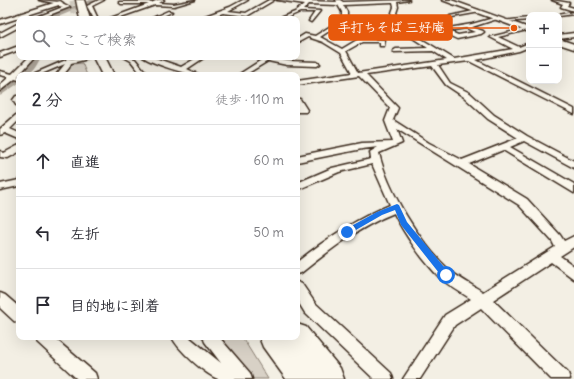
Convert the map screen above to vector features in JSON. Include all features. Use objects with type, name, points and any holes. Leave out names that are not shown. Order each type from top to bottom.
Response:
[{"type":"highway","points":[[78,16],[80,4]]},
{"type":"highway","points":[[80,4],[84,16]]},
{"type":"highway","points":[[88,60],[97,72]]},
{"type":"highway","points":[[100,60],[106,72]]},
{"type":"highway","points":[[275,340],[304,379]]},
{"type":"highway","points":[[298,340],[329,379]]},
{"type":"street","points":[[41,0],[80,4],[102,2],[102,0]]},
{"type":"street","points":[[119,16],[162,0]]},
{"type":"street","points":[[121,3],[174,5],[193,0]]},
{"type":"street","points":[[207,16],[232,8],[246,0]]},
{"type":"street","points":[[222,11],[247,15],[272,0]]},
{"type":"street","points":[[279,0],[308,3],[406,0]]},
{"type":"street","points":[[445,0],[526,29]]},
{"type":"street","points":[[554,0],[567,4],[563,6],[574,12]]},
{"type":"street","points":[[343,52],[389,24],[395,14],[395,1]]},
{"type":"street","points":[[338,2],[345,11],[345,18]]},
{"type":"street","points":[[19,16],[60,3],[68,7],[45,16]]},
{"type":"street","points":[[286,16],[299,11],[308,3]]},
{"type":"street","points":[[80,4],[92,9],[95,16]]},
{"type":"street","points":[[174,5],[173,6],[186,8]]},
{"type":"street","points":[[299,11],[318,11],[311,21]]},
{"type":"street","points":[[452,16],[478,11]]},
{"type":"street","points":[[158,16],[170,12]]},
{"type":"street","points":[[562,14],[574,12]]},
{"type":"street","points":[[395,14],[404,30],[453,61]]},
{"type":"street","points":[[48,16],[52,15]]},
{"type":"street","points":[[473,18],[488,15]]},
{"type":"street","points":[[0,22],[16,17]]},
{"type":"street","points":[[345,18],[358,23],[389,24]]},
{"type":"street","points":[[314,38],[345,18]]},
{"type":"street","points":[[412,36],[466,26],[495,18]]},
{"type":"street","points":[[505,21],[526,18]]},
{"type":"street","points":[[442,30],[457,37],[481,32],[466,26]]},
{"type":"street","points":[[0,35],[16,27]]},
{"type":"street","points":[[519,49],[493,37],[526,29]]},
{"type":"street","points":[[300,38],[307,35],[325,41],[343,52],[358,74],[394,108],[389,121],[398,142],[374,152],[378,170],[404,223],[435,264],[446,275],[482,299],[562,379]]},
{"type":"street","points":[[562,37],[574,35]]},
{"type":"street","points":[[361,40],[383,41],[382,45]]},
{"type":"street","points":[[562,42],[574,47]]},
{"type":"street","points":[[300,83],[470,59],[526,46]]},
{"type":"street","points":[[0,55],[16,49]]},
{"type":"street","points":[[396,51],[436,49]]},
{"type":"street","points":[[470,59],[574,112]]},
{"type":"street","points":[[20,72],[30,60]]},
{"type":"street","points":[[40,72],[67,60]]},
{"type":"street","points":[[62,72],[67,67],[69,60]]},
{"type":"street","points":[[134,60],[143,72]]},
{"type":"street","points":[[156,60],[187,72]]},
{"type":"street","points":[[181,70],[197,60]]},
{"type":"street","points":[[246,72],[265,60]]},
{"type":"street","points":[[276,60],[287,63],[317,64]]},
{"type":"street","points":[[434,64],[448,84],[467,95],[491,117],[524,138],[574,165]]},
{"type":"street","points":[[0,73],[16,77]]},
{"type":"street","points":[[0,89],[16,77]]},
{"type":"street","points":[[16,118],[11,121],[3,131],[16,135]]},
{"type":"street","points":[[389,121],[426,145],[461,164],[523,202],[556,238],[561,248]]},
{"type":"street","points":[[461,164],[524,138]]},
{"type":"street","points":[[300,158],[362,146],[383,143],[392,145]]},
{"type":"street","points":[[504,146],[574,189]]},
{"type":"street","points":[[0,154],[5,156],[16,150]]},
{"type":"street","points":[[300,185],[322,174],[360,163],[376,161]]},
{"type":"street","points":[[0,188],[16,184]]},
{"type":"street","points":[[300,267],[347,232],[380,214],[397,207]]},
{"type":"street","points":[[411,379],[450,320],[574,241]]},
{"type":"street","points":[[550,255],[574,273]]},
{"type":"street","points":[[300,293],[310,308],[342,337],[384,379]]},
{"type":"street","points":[[0,299],[16,313]]},
{"type":"street","points":[[45,340],[89,379]]},
{"type":"street","points":[[182,340],[204,361],[233,379]]},
{"type":"street","points":[[212,340],[244,379]]},
{"type":"shaded area","points":[[82,63],[86,72],[65,72],[72,64]]},
{"type":"shaded area","points":[[221,340],[244,340],[268,379],[251,379]]},
{"type":"waterway","points":[[55,16],[96,0]]},
{"type":"waterway","points":[[312,0],[316,2]]},
{"type":"waterway","points":[[60,11],[86,3]]},
{"type":"waterway","points":[[8,33],[16,28]]},
{"type":"waterway","points":[[26,72],[30,69],[35,60]]},
{"type":"waterway","points":[[0,93],[16,80]]},
{"type":"tunnel","points":[[70,4],[84,0]]},
{"type":"tunnel","points":[[71,12],[85,8]]},
{"type":"place","name":"手打ちそば 三好庵","points":[[514,28]]},
{"type":"route","points":[[347,232],[380,214],[397,207],[404,223],[435,264],[446,275]]}]
